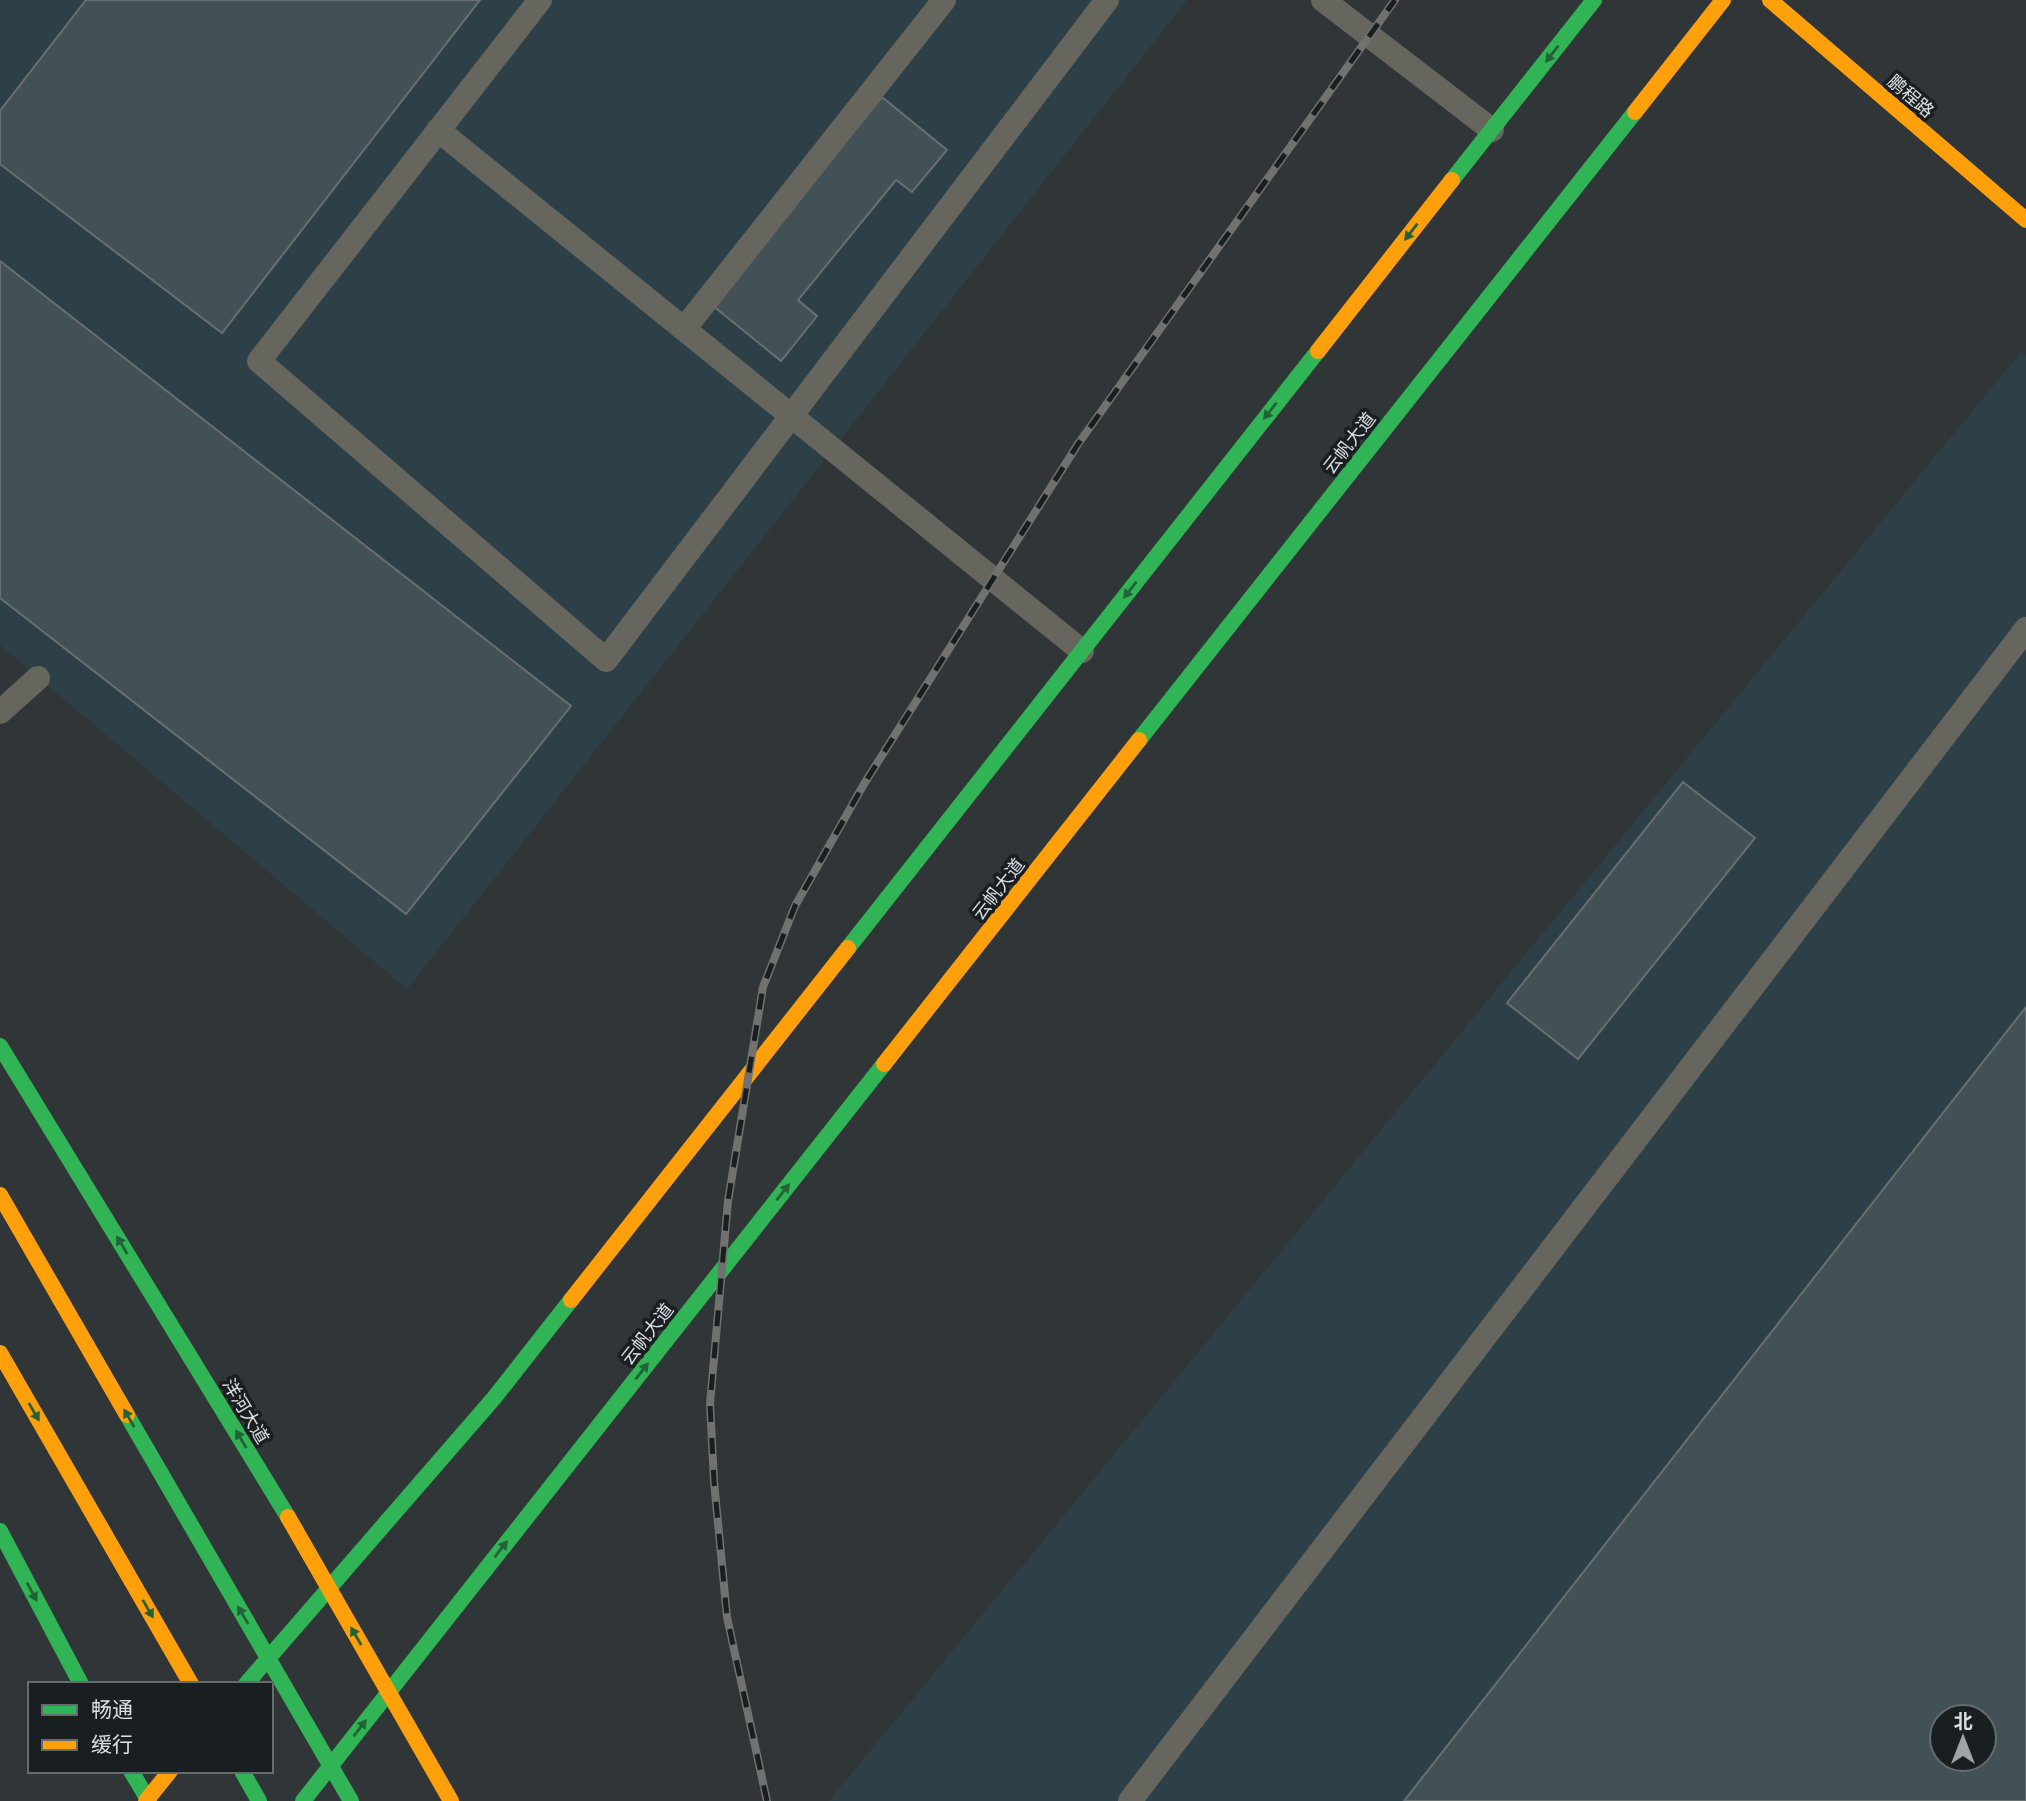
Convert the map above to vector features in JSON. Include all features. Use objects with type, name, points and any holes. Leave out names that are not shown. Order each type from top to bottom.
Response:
[{"type":"main road","points":[[248,1682],[494,1398],[1594,0]]},
{"type":"main road","name":"云帆大道","points":[[303,1801],[1723,0]]},
{"type":"main road","name":"鹏程路","points":[[1770,0],[2026,220]]},
{"type":"main road","name":"洋河大道","points":[[0,1046],[270,1486],[451,1801]]},
{"type":"main road","points":[[0,1195],[351,1801]]},
{"type":"main road","points":[[0,1353],[190,1682]]},
{"type":"main road","points":[[0,1531],[80,1682]]},
{"type":"main road","points":[[132,1773],[147,1800],[168,1773]]},
{"type":"main road","points":[[243,1773],[259,1801]]},
{"type":"lane","points":[[540,0],[259,361],[606,660],[1107,0]]},
{"type":"lane","points":[[684,329],[944,0]]},
{"type":"lane","points":[[1323,0],[1492,130]]},
{"type":"lane","points":[[438,130],[1082,651]]},
{"type":"lane","points":[[1129,1801],[2026,629]]},
{"type":"lane","points":[[0,712],[38,678]]},
{"type":"shaded area","points":[[0,0],[1187,0],[407,989],[0,645]]},
{"type":"shaded area","points":[[2021,352],[2026,356],[2026,1801],[829,1801]]},
{"type":"building","points":[[86,0],[480,0],[222,333],[0,164],[0,111]]},
{"type":"building","points":[[882,97],[947,150],[912,192],[896,180],[798,300],[817,316],[781,361],[712,305]]},
{"type":"building","points":[[0,261],[571,706],[406,914],[0,598]]},
{"type":"building","points":[[1683,782],[1755,838],[1578,1059],[1507,1003]]},
{"type":"building","points":[[2026,1007],[2026,1801],[1404,1801]]},
{"type":"railway","points":[[767,1801],[727,1617],[714,1481],[710,1404],[728,1201],[763,987],[795,906],[864,784],[1078,444],[1395,0]]},
{"type":"traffic: fast","points":[[1452,180],[1594,0]]},
{"type":"traffic: fast","points":[[1139,740],[1635,112]]},
{"type":"traffic: fast","points":[[848,948],[1318,351]]},
{"type":"traffic: fast","points":[[0,1046],[288,1517]]},
{"type":"traffic: fast","points":[[303,1801],[884,1064]]},
{"type":"traffic: fast","points":[[248,1682],[494,1398],[571,1300]]},
{"type":"traffic: fast","points":[[127,1415],[351,1801]]},
{"type":"traffic: fast","points":[[0,1531],[80,1682]]},
{"type":"traffic: fast","points":[[132,1773],[149,1801]]},
{"type":"traffic: fast","points":[[243,1773],[259,1801]]},
{"type":"traffic: slow","points":[[1635,112],[1723,0]]},
{"type":"traffic: slow","points":[[1770,0],[2026,220]]},
{"type":"traffic: slow","points":[[1318,351],[1452,180]]},
{"type":"traffic: slow","points":[[884,1064],[1139,740]]},
{"type":"traffic: slow","points":[[571,1300],[848,948]]},
{"type":"traffic: slow","points":[[0,1195],[127,1415]]},
{"type":"traffic: slow","points":[[0,1353],[190,1682]]},
{"type":"traffic: slow","points":[[288,1517],[451,1801]]},
{"type":"traffic: slow","points":[[146,1801],[168,1773]]}]
